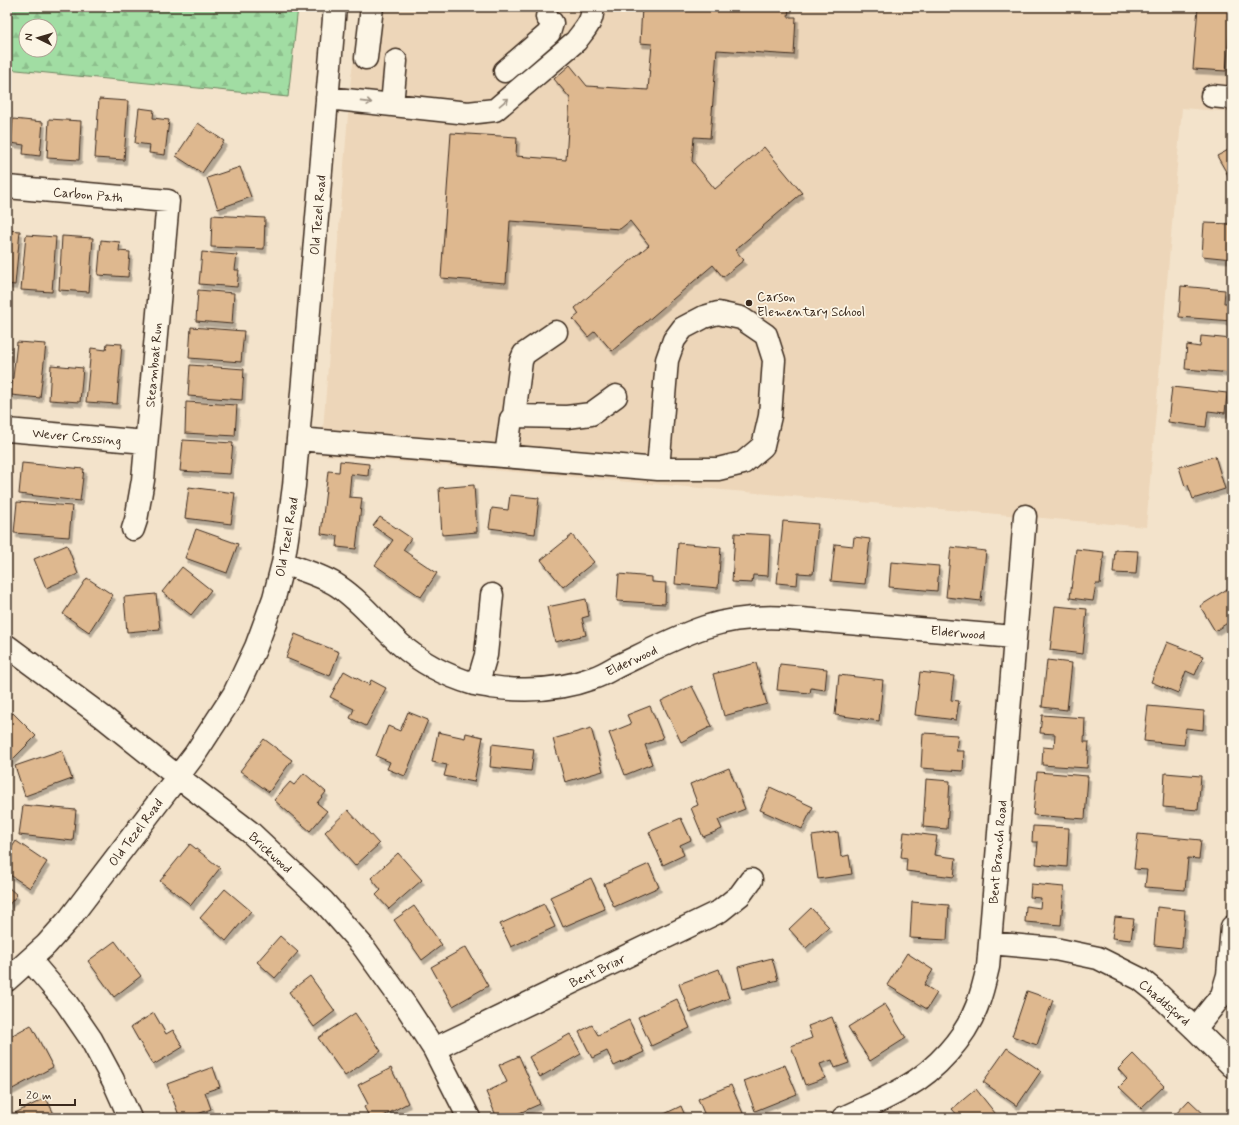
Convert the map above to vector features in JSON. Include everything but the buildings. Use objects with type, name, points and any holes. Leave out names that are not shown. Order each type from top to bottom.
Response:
[{"type":"street","name":"Old Tezel Road","points":[[7,980],[46,945],[70,918],[206,738],[234,694],[256,647],[274,598],[288,538],[294,486],[335,7]]},
{"type":"street","points":[[366,58],[372,7]]},
{"type":"street","points":[[327,98],[468,113],[495,110],[576,41],[593,15],[592,7]]},
{"type":"street","points":[[505,71],[549,33],[552,23],[547,17]]},
{"type":"street","points":[[392,105],[396,61]]},
{"type":"street","name":"Carbon Path","points":[[7,187],[168,200]]},
{"type":"street","name":"Steamboat Run","points":[[133,529],[143,480],[168,200]]},
{"type":"street","points":[[298,439],[658,469],[718,469],[743,463],[763,446],[770,416],[774,360],[766,335],[742,318],[718,313],[704,317],[682,328],[674,340],[667,360],[658,469]]},
{"type":"street","points":[[506,456],[511,419],[514,416],[520,361],[524,354],[556,332]]},
{"type":"street","points":[[514,416],[567,417],[591,414],[616,396]]},
{"type":"street","name":"Wever Crossing","points":[[7,430],[146,442]]},
{"type":"street","name":"Bent Branch Road","points":[[843,1118],[906,1087],[924,1075],[950,1051],[969,1022],[977,1007],[983,990],[988,967],[1025,516]]},
{"type":"street","name":"Elderwood","points":[[282,563],[317,575],[337,586],[357,600],[401,645],[417,657],[442,671],[475,684],[511,690],[553,688],[593,678],[704,627],[746,618],[788,618],[1014,636]]},
{"type":"street","points":[[475,684],[481,672],[486,655],[492,594]]},
{"type":"street","name":"Brickwood","points":[[7,646],[103,717],[250,832],[309,887],[362,945],[402,1000],[434,1049],[469,1118]]},
{"type":"street","name":"Bent Briar","points":[[434,1049],[720,911],[740,896],[751,880]]},
{"type":"street","points":[[1195,1029],[1222,995],[1228,975],[1232,927]]},
{"type":"street","name":"Chaddsford","points":[[990,943],[1055,949],[1098,958],[1140,979],[1155,991],[1232,1066]]},
{"type":"street","points":[[30,960],[65,1001],[91,1039],[113,1080],[130,1118]]},
{"type":"shaded area","name":"Carson Elementary School","points":[[362,7],[1232,7],[1232,112],[1182,108],[1146,527],[321,455],[351,77]]},
{"type":"green space","points":[[7,7],[298,7],[288,97],[7,69]]},
{"type":"place","name":"Carson Elementary School","points":[[749,303]]}]
